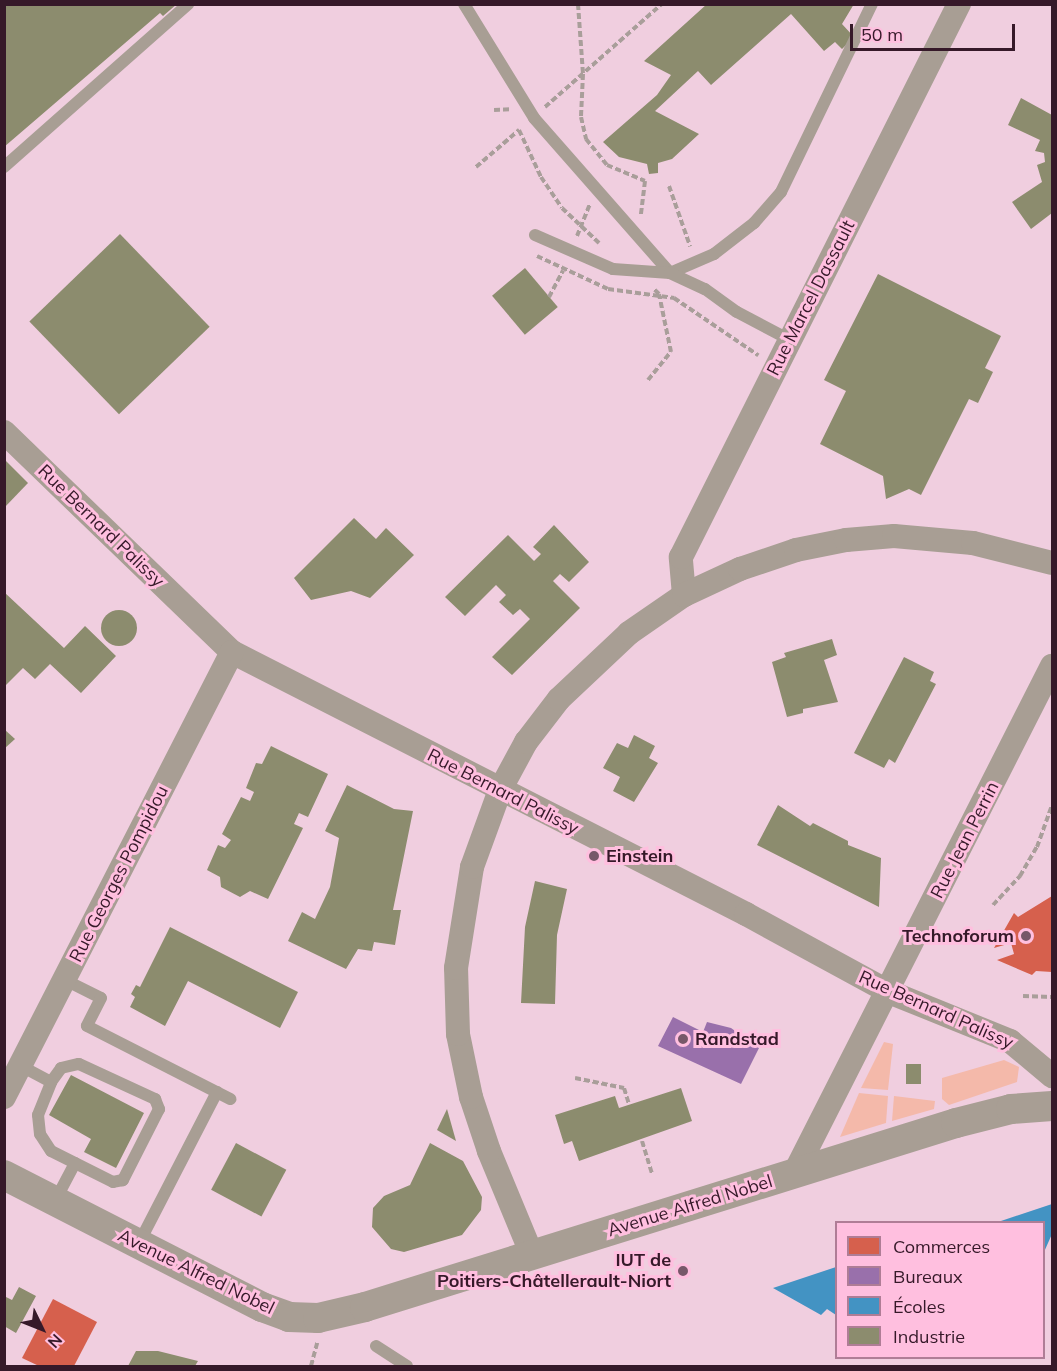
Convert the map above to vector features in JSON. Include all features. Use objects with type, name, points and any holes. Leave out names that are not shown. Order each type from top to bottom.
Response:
[{"type":"street","name":"Rue Marcel Dassault","points":[[684,596],[681,557],[959,4]]},
{"type":"street","name":"Rue Bernard Palissy","points":[[4,432],[232,652],[746,914],[889,992],[1010,1041],[1053,1076]]},
{"type":"street","points":[[532,1255],[489,1151],[471,1097],[458,1034],[456,968],[463,904],[478,847],[500,790],[526,742],[559,699],[629,633],[684,596],[740,569],[796,550],[846,540],[937,538],[973,543],[1053,563]]},
{"type":"street","name":"Rue Georges Pompidou","points":[[4,1097],[232,652]]},
{"type":"street","name":"Rue Jean Perrin","points":[[794,1174],[889,992],[1053,666]]},
{"type":"street","name":"Avenue Alfred Nobel","points":[[4,1175],[262,1307],[289,1317],[318,1318],[532,1255],[956,1123],[1011,1109],[1053,1106]]},
{"type":"lane","points":[[4,167],[188,4]]},
{"type":"lane","points":[[464,4],[534,117],[670,273]]},
{"type":"lane","points":[[670,273],[714,254],[754,223],[781,192],[872,4]]},
{"type":"lane","points":[[534,235],[569,254],[613,270],[670,273],[705,289],[737,312],[790,340]]},
{"type":"lane","points":[[65,980],[101,998],[87,1026],[230,1099]]},
{"type":"lane","points":[[21,1066],[51,1082]]},
{"type":"lane","points":[[86,1066],[155,1099],[159,1109],[123,1180],[113,1182],[51,1151],[40,1134],[38,1115],[51,1082],[62,1068],[86,1066]]},
{"type":"lane","points":[[138,1244],[217,1092]]},
{"type":"lane","points":[[55,1201],[75,1163]]},
{"type":"lane","points":[[376,1346],[407,1366]]},
{"type":"path","points":[[578,4],[583,74],[579,95],[586,139],[607,165],[645,181]]},
{"type":"path","points":[[477,167],[662,4]]},
{"type":"path","points":[[549,297],[563,271],[607,165]]},
{"type":"path","points":[[529,252],[563,271],[608,289],[674,298],[776,368]]},
{"type":"path","points":[[993,905],[1025,866],[1053,805]]},
{"type":"path","points":[[1023,996],[1053,997]]},
{"type":"path","points":[[575,1078],[592,1085],[624,1088],[629,1104]]},
{"type":"path","points":[[642,1141],[652,1173]]},
{"type":"shaded area","points":[[884,1042],[893,1044],[888,1090],[861,1088]]},
{"type":"shaded area","points":[[1004,1060],[1019,1067],[1017,1082],[949,1105],[942,1099],[942,1078]]},
{"type":"shaded area","points":[[859,1093],[888,1096],[886,1123],[840,1137]]},
{"type":"shaded area","points":[[894,1096],[935,1101],[934,1109],[892,1121]]},
{"type":"building: Commerces","name":"Technoforum","points":[[1052,896],[1052,972],[1036,971],[1032,975],[997,960],[1014,954],[1011,943],[994,948],[1014,913],[1018,917]]},
{"type":"building: Commerces","points":[[53,1299],[97,1322],[74,1366],[39,1366],[22,1358]]},
{"type":"building: Bureaux","points":[[673,1017],[703,1032],[707,1022],[731,1028],[759,1048],[741,1084],[658,1046]]},
{"type":"building: Écoles","points":[[1052,1204],[1052,1234],[1045,1250],[1045,1221],[1001,1221]]},
{"type":"building: Écoles","points":[[835,1267],[835,1314],[827,1309],[821,1315],[773,1288]]},
{"type":"building: Industrie","points":[[4,4],[177,4],[163,16],[160,13],[4,147]]},
{"type":"building: Industrie","points":[[707,4],[854,4],[842,24],[854,37],[842,49],[835,42],[824,51],[791,14],[711,85],[698,71],[655,111],[699,134],[672,159],[658,163],[658,173],[649,174],[647,164],[619,157],[603,142],[657,95],[671,75],[644,61]]},
{"type":"building: Industrie","points":[[1021,98],[1052,115],[1052,213],[1031,229],[1012,202],[1042,182],[1037,165],[1045,162],[1044,153],[1035,151],[1040,140],[1008,125]]},
{"type":"building: Industrie","points":[[120,234],[210,327],[119,414],[29,322]]},
{"type":"building: Industrie","points":[[525,268],[558,307],[525,335],[492,296]]},
{"type":"building: Industrie","points":[[878,274],[1001,336],[985,368],[993,372],[978,403],[969,399],[921,495],[909,489],[886,499],[883,476],[820,444],[846,391],[824,380]]},
{"type":"building: Industrie","points":[[4,459],[28,483],[4,508]]},
{"type":"building: Industrie","points":[[354,518],[376,539],[386,528],[414,555],[370,598],[351,591],[311,600],[294,578]]},
{"type":"building: Industrie","points":[[554,525],[589,562],[569,582],[560,574],[553,581],[580,608],[512,675],[492,657],[530,619],[520,609],[513,615],[499,602],[506,595],[496,585],[465,616],[445,597],[508,535],[534,561],[541,554],[533,547]]},
{"type":"building: Industrie","points":[[4,592],[64,648],[85,626],[116,656],[81,693],[50,664],[35,679],[23,668],[4,687]]},
{"type":"building: Industrie","points":[[119,610],[131,616],[137,628],[131,640],[119,646],[107,640],[101,628],[107,616]]},
{"type":"building: Industrie","points":[[832,639],[837,655],[824,660],[838,702],[803,709],[803,713],[787,717],[772,662],[786,657],[784,653]]},
{"type":"building: Industrie","points":[[904,657],[934,672],[930,681],[936,684],[895,763],[889,759],[884,768],[854,753]]},
{"type":"building: Industrie","points":[[4,729],[15,739],[4,749]]},
{"type":"building: Industrie","points":[[634,735],[655,746],[649,758],[658,763],[634,802],[613,791],[620,777],[603,768],[617,743],[628,748]]},
{"type":"building: Industrie","points":[[271,746],[328,774],[308,817],[299,813],[294,824],[303,828],[268,899],[250,891],[240,897],[221,887],[220,877],[207,870],[218,845],[225,848],[231,840],[222,834],[241,797],[250,801],[254,792],[246,788],[256,763],[262,764]]},
{"type":"building: Industrie","points":[[347,785],[394,809],[413,811],[393,910],[401,910],[395,945],[374,942],[372,951],[358,949],[346,969],[288,941],[302,912],[315,919],[330,887],[339,838],[325,831]]},
{"type":"building: Industrie","points":[[778,805],[810,826],[813,823],[848,841],[848,845],[881,858],[879,907],[757,845]]},
{"type":"building: Industrie","points":[[535,881],[567,889],[557,935],[555,1004],[521,1003],[525,927]]},
{"type":"building: Industrie","points":[[170,927],[298,992],[280,1028],[188,981],[165,1026],[130,1007],[135,997],[131,994],[136,985],[140,987]]},
{"type":"building: Industrie","points":[[906,1064],[921,1064],[921,1084],[906,1084]]},
{"type":"building: Industrie","points":[[71,1075],[144,1113],[116,1168],[84,1152],[91,1139],[49,1115]]},
{"type":"building: Industrie","points":[[681,1088],[692,1121],[579,1161],[572,1141],[564,1144],[555,1115],[615,1096],[619,1108]]},
{"type":"building: Industrie","points":[[447,1109],[456,1141],[437,1130]]},
{"type":"building: Industrie","points":[[236,1143],[286,1170],[261,1217],[211,1190]]},
{"type":"building: Industrie","points":[[430,1143],[463,1161],[482,1197],[481,1210],[462,1235],[404,1252],[391,1249],[372,1227],[373,1208],[384,1196],[410,1185]]},
{"type":"building: Industrie","points":[[19,1287],[36,1296],[16,1333],[4,1326],[4,1296],[12,1300]]},
{"type":"building: Industrie","points":[[136,1351],[158,1351],[198,1361],[195,1366],[128,1366]]},
{"type":"place","name":"Einstein","points":[[594,856]]},
{"type":"place","name":"Technoforum","points":[[1026,936]]},
{"type":"place","name":"Randstad","points":[[683,1039]]},
{"type":"place","name":"IUT de Poitiers-Châtellerault-Niort","points":[[683,1271]]}]
